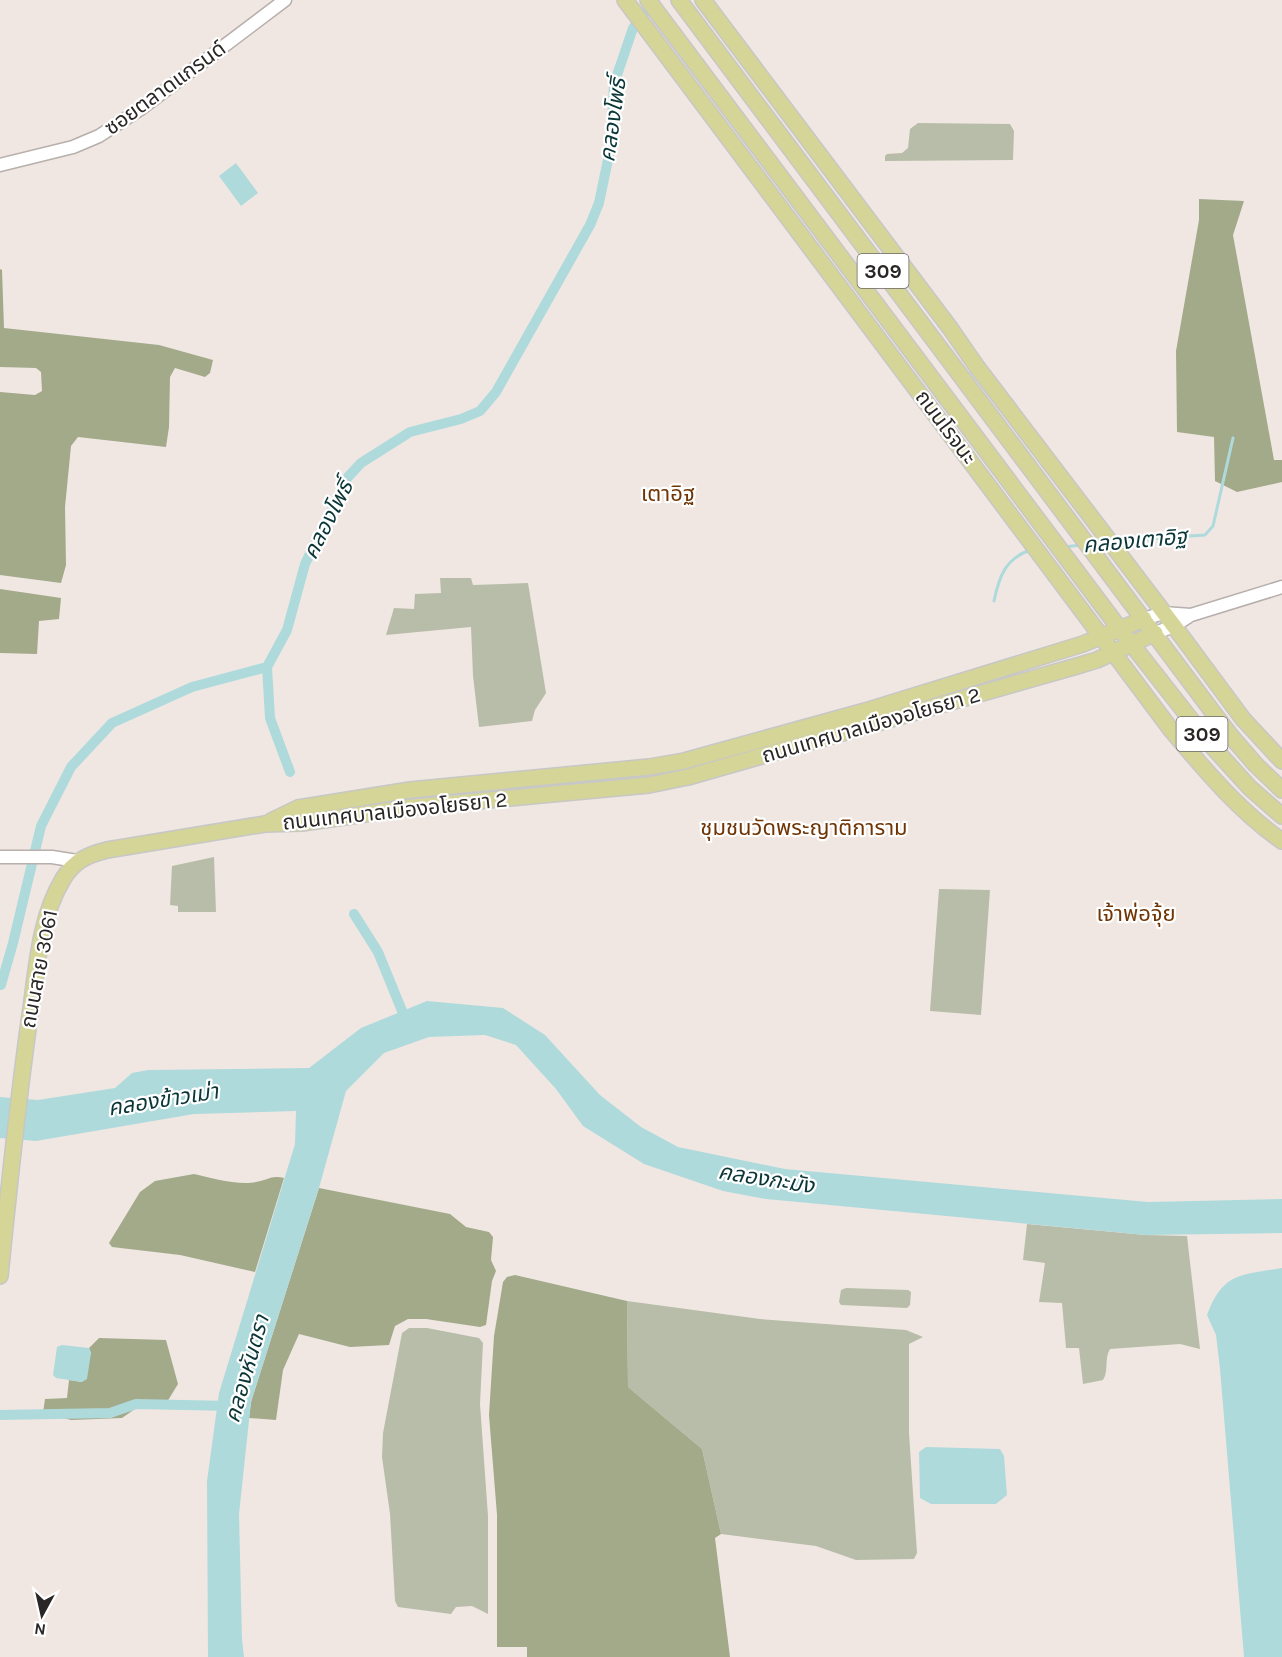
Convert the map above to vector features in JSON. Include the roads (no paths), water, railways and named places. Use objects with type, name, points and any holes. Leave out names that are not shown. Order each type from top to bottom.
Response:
[{"type":"main road","name":"ถนนโรจนะ","points":[[625,0],[1172,730],[1212,778],[1253,818],[1282,841]]},
{"type":"main road","name":"ถนนโรจนะ","points":[[648,0],[1119,628],[1210,744],[1250,788],[1282,816]]},
{"type":"main road","points":[[703,0],[950,328],[977,368],[1243,719],[1282,761]]},
{"type":"main road","name":"ถนนโรจนะ","points":[[682,4],[1230,735],[1255,765],[1282,790]]},
{"type":"main road","points":[[934,339],[950,328]]},
{"type":"main road","points":[[898,363],[913,353]]},
{"type":"main road","name":"ถนนเทศบาลเมืองอโยธยา 2","points":[[265,824],[298,808],[410,790],[649,767],[684,760],[866,711],[1101,636],[1144,619]]},
{"type":"main road","name":"ถนนเทศบาลเมืองอโยธยา 2","points":[[265,824],[302,823],[414,807],[650,785],[688,777],[1077,666],[1155,633]]},
{"type":"main road","points":[[77,861],[106,850],[265,824]]},
{"type":"main road","name":"ถนนสาย 3061","points":[[0,1276],[20,1079],[40,944],[53,898],[63,878],[77,861]]},
{"type":"street","name":"ซอยตลาดแกรนด์","points":[[0,165],[73,147],[99,136],[142,108],[285,0]]},
{"type":"street","points":[[1155,633],[1174,626],[1191,615],[1282,587]]},
{"type":"street","points":[[1144,619],[1163,613],[1191,615]]},
{"type":"street","points":[[4,857],[52,857],[77,861]]},
{"type":"water","points":[[236,163],[258,193],[241,206],[219,176]]},
{"type":"water","points":[[427,1001],[503,1008],[545,1035],[600,1095],[641,1127],[678,1147],[785,1169],[1148,1202],[1282,1199],[1282,1233],[1146,1235],[766,1199],[723,1191],[644,1164],[583,1126],[556,1089],[516,1045],[485,1035],[429,1037],[384,1053],[346,1091],[319,1188],[251,1402],[239,1514],[244,1657],[208,1657],[207,1481],[219,1393],[295,1144],[296,1111],[194,1114],[36,1141],[0,1138],[0,1097],[38,1100],[115,1088],[132,1073],[148,1070],[309,1068],[361,1028]]},
{"type":"water","points":[[1282,1268],[1282,1657],[1244,1657],[1220,1369],[1216,1335],[1207,1315],[1213,1301],[1227,1283],[1255,1272]]},
{"type":"water","points":[[62,1345],[89,1348],[91,1353],[87,1379],[82,1382],[56,1378],[53,1375],[57,1347]]},
{"type":"water","points":[[926,1447],[1000,1449],[1004,1456],[1007,1495],[996,1504],[931,1504],[920,1498],[919,1452]]},
{"type":"waterway","name":"คลองโพธิ์","points":[[1,985],[41,826],[71,767],[112,723],[192,687],[267,667],[287,630],[305,564],[348,477],[361,463],[410,432],[461,419],[480,411],[496,392],[590,225],[599,203],[611,145],[614,84],[633,28],[655,0]]},
{"type":"waterway","name":"คลองเตาอิฐ","points":[[1117,541],[1205,535],[1213,526],[1233,438]]},
{"type":"waterway","name":"คลองเตาอิฐ","points":[[1064,547],[1081,545]]},
{"type":"waterway","name":"คลองเตาอิฐ","points":[[994,601],[1004,570],[1015,558],[1030,550]]},
{"type":"waterway","points":[[267,667],[270,718],[290,772]]},
{"type":"waterway","points":[[354,914],[378,952],[407,1023]]},
{"type":"waterway","name":"คลองหันตรา","points":[[0,1415],[110,1413],[136,1404],[231,1406]]},
{"type":"district","name":"เตาอิฐ","points":[[668,494]]},
{"type":"district","name":"ชุมชนวัดพระญาติการาม","points":[[804,828]]},
{"type":"district","name":"เจ้าพ่อจุ้ย","points":[[1136,914]]},
{"type":"water label","name":"คลองข้าวเม่า","points":[[163,1100]]},
{"type":"water label","name":"คลองกะมัง","points":[[766,1179]]}]
